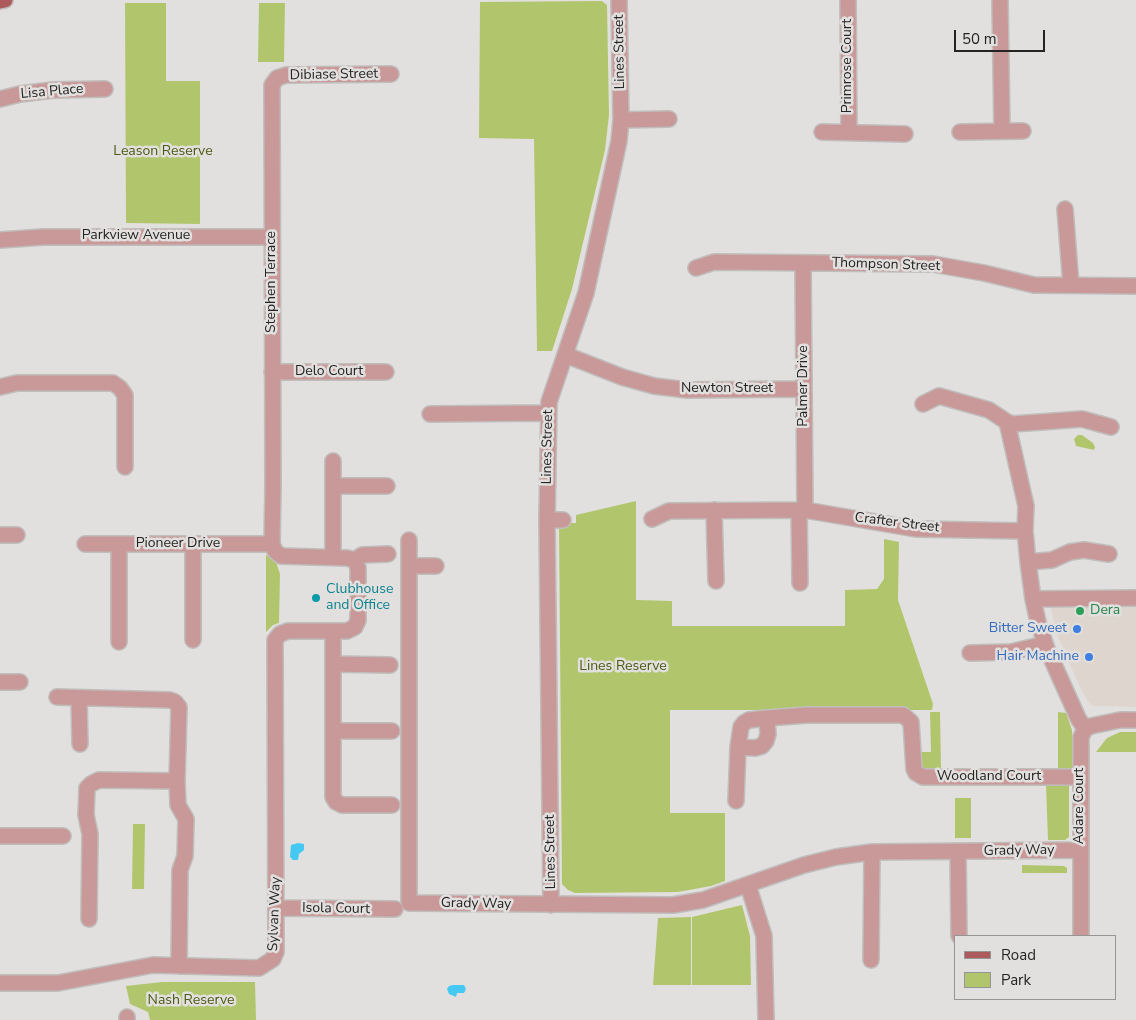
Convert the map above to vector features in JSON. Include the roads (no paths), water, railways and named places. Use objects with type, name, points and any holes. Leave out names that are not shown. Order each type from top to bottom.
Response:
[{"type":"main road","points":[[0,1],[5,0]]},
{"type":"street","name":"Lines Street","points":[[551,905],[547,520],[548,413],[549,402],[586,293],[619,141],[621,120],[619,0]]},
{"type":"street","name":"Primrose Court","points":[[848,0],[849,132]]},
{"type":"street","points":[[1000,0],[1002,131]]},
{"type":"street","name":"Dibiase Street","points":[[277,78],[286,75],[391,74]]},
{"type":"street","name":"Stephen Terrace","points":[[272,544],[272,85],[277,78]]},
{"type":"street","name":"Lisa Place","points":[[0,99],[20,94],[52,90],[105,89]]},
{"type":"street","points":[[621,120],[668,119]]},
{"type":"street","points":[[960,132],[1023,131]]},
{"type":"street","name":"Primrose Court","points":[[822,132],[905,134]]},
{"type":"street","points":[[1066,210],[1071,285]]},
{"type":"street","name":"Parkview Avenue","points":[[0,240],[44,237],[272,237]]},
{"type":"street","name":"Thompson Street","points":[[696,268],[714,262],[935,264],[1034,285],[1136,286]]},
{"type":"street","name":"Palmer Drive","points":[[802,510],[804,389],[803,263]]},
{"type":"street","name":"Newton Street","points":[[566,355],[622,377],[654,386],[687,390],[804,389]]},
{"type":"street","name":"Delo Court","points":[[272,372],[386,372]]},
{"type":"street","points":[[0,386],[17,383],[113,383],[125,395],[125,467]]},
{"type":"street","points":[[923,404],[939,396],[989,410],[1007,422],[1014,424],[1082,419],[1111,427]]},
{"type":"street","points":[[430,414],[548,413]]},
{"type":"street","points":[[1007,422],[1026,506],[1025,531],[1033,599],[1045,644],[1084,729],[1104,722],[1136,720]]},
{"type":"street","points":[[333,461],[333,557]]},
{"type":"street","points":[[333,486],[388,486]]},
{"type":"street","name":"Crafter Street","points":[[652,519],[669,510],[802,510],[916,528],[1025,531]]},
{"type":"street","points":[[714,510],[716,581]]},
{"type":"street","points":[[800,583],[802,510]]},
{"type":"street","points":[[547,520],[563,520]]},
{"type":"street","points":[[0,535],[17,535]]},
{"type":"street","name":"Grady Way","points":[[409,540],[409,903],[673,905],[704,900],[804,865],[836,857],[872,852],[1080,850]]},
{"type":"street","name":"Pioneer Drive","points":[[84,544],[272,544]]},
{"type":"street","points":[[193,544],[193,640]]},
{"type":"street","points":[[272,544],[275,551],[281,556],[333,557],[355,560],[362,555],[388,554]]},
{"type":"street","points":[[119,545],[119,642]]},
{"type":"street","points":[[1028,562],[1052,560],[1070,552],[1084,550],[1108,554]]},
{"type":"street","name":"Sylvan Way","points":[[0,983],[58,984],[153,965],[259,968],[273,959],[276,952],[275,640],[280,634],[288,631],[333,632],[347,631],[354,627],[358,620],[358,568],[355,560]]},
{"type":"street","points":[[409,566],[436,566]]},
{"type":"street","points":[[1033,599],[1136,598]]},
{"type":"street","points":[[333,632],[333,797],[342,806],[392,805]]},
{"type":"street","points":[[970,653],[1011,652],[1045,644]]},
{"type":"street","points":[[333,664],[390,665]]},
{"type":"street","points":[[0,682],[20,682]]},
{"type":"street","points":[[57,697],[170,700],[179,707],[178,805],[186,819],[185,856],[180,870],[179,966]]},
{"type":"street","points":[[79,698],[80,744]]},
{"type":"street","name":"Woodland Court","points":[[736,801],[739,732],[744,723],[754,719],[806,715],[903,715],[911,722],[914,769],[916,773],[924,777],[1080,777]]},
{"type":"street","points":[[738,747],[755,748],[762,746],[768,734],[767,718]]},
{"type":"street","name":"Adare Court","points":[[1081,935],[1080,777],[1081,736],[1084,729]]},
{"type":"street","points":[[332,731],[392,731]]},
{"type":"street","points":[[89,919],[90,834],[86,815],[87,788],[99,780],[177,781]]},
{"type":"street","points":[[0,836],[63,836]]},
{"type":"street","points":[[871,960],[872,852]]},
{"type":"street","points":[[958,852],[959,935]]},
{"type":"street","points":[[748,885],[764,936],[766,1020]]},
{"type":"street","name":"Isola Court","points":[[276,908],[394,909]]},
{"type":"water","points":[[304,844],[304,850],[299,854],[298,860],[293,860],[290,857],[291,845]]},
{"type":"water","points":[[453,985],[464,985],[466,989],[464,993],[457,993],[456,997],[449,994],[447,989]]},
{"type":"place","name":"Clubhouse and Office","points":[[316,598]]},
{"type":"place","name":"Dera","points":[[1080,611]]},
{"type":"place","name":"Bitter Sweet","points":[[1077,629]]},
{"type":"place","name":"Hair Machine","points":[[1089,657]]},
{"type":"park label","name":"Leason Reserve","points":[[163,152]]},
{"type":"park label","name":"Lines Reserve","points":[[623,667]]},
{"type":"park label","name":"Nash Reserve","points":[[191,1001]]}]
